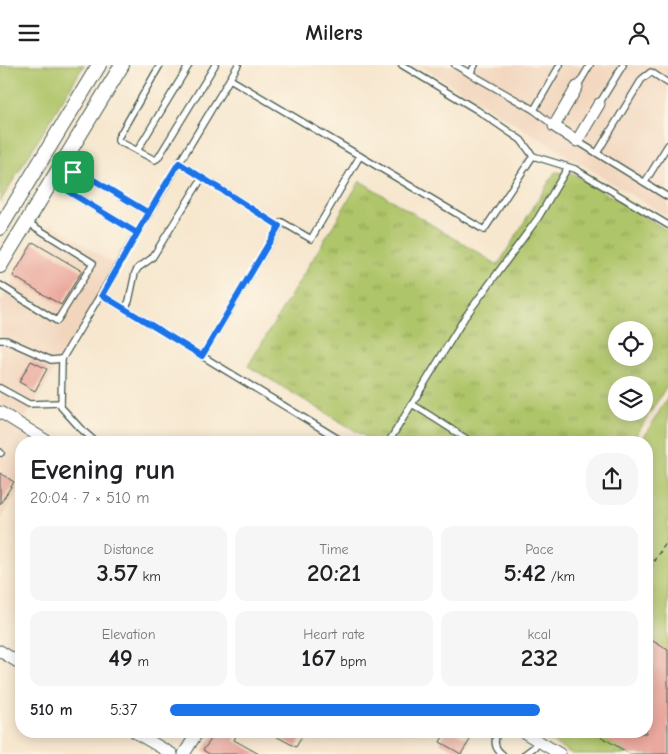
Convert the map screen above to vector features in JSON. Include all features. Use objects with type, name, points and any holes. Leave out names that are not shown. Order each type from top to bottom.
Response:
[{"type":"street","points":[[0,228],[99,65]]},
{"type":"street","points":[[0,266],[122,65]]},
{"type":"street","points":[[577,87],[554,126],[577,141],[600,104]]},
{"type":"street","points":[[42,161],[58,170]]},
{"type":"street","points":[[0,412],[39,436]]},
{"type":"street","points":[[1,655],[15,661]]},
{"type":"street","points":[[145,738],[172,754]]},
{"type":"street","points":[[184,754],[194,738]]},
{"type":"street","points":[[534,738],[560,754]]},
{"type":"lane","points":[[160,65],[118,138],[118,141],[155,160],[215,65]]},
{"type":"lane","points":[[137,151],[189,65]]},
{"type":"lane","points":[[89,436],[61,407],[62,359],[238,65]]},
{"type":"lane","points":[[402,65],[477,110],[521,140],[533,156],[575,169],[668,225]]},
{"type":"lane","points":[[455,65],[534,110],[554,126]]},
{"type":"lane","points":[[470,74],[475,65]]},
{"type":"lane","points":[[534,110],[560,65]]},
{"type":"lane","points":[[577,87],[590,65]]},
{"type":"lane","points":[[600,104],[623,65]]},
{"type":"lane","points":[[597,153],[642,79],[650,72],[668,83]]},
{"type":"lane","points":[[230,79],[484,230],[533,156]]},
{"type":"lane","points":[[577,141],[668,197]]},
{"type":"lane","points":[[645,182],[668,145]]},
{"type":"lane","points":[[202,356],[282,222],[311,239],[360,156]]},
{"type":"lane","points":[[179,163],[279,226]]},
{"type":"lane","points":[[393,436],[465,317],[538,218],[568,167]]},
{"type":"lane","points":[[58,170],[82,173],[149,213]]},
{"type":"lane","points":[[58,170],[69,192],[137,233]]},
{"type":"lane","points":[[125,309],[129,301],[135,273],[138,268],[152,258],[202,177]]},
{"type":"lane","points":[[0,285],[58,321],[93,263],[27,222]]},
{"type":"lane","points":[[102,295],[333,436]]},
{"type":"lane","points":[[0,340],[6,340],[51,360],[62,359]]},
{"type":"lane","points":[[0,388],[28,404],[61,403]]},
{"type":"lane","points":[[412,404],[462,436]]},
{"type":"lane","points":[[495,738],[494,742],[498,751],[502,754]]},
{"type":"lane","points":[[525,754],[541,742]]},
{"type":"path","points":[[653,564],[668,539]]},
{"type":"shaded area","points":[[419,65],[668,65],[668,217]]},
{"type":"shaded area","points":[[51,222],[117,267],[24,420],[0,405],[0,303]]},
{"type":"shaded area","points":[[0,419],[29,436],[15,436],[15,496],[0,521]]},
{"type":"green space","points":[[0,65],[84,65],[0,202]]},
{"type":"green space","points":[[555,172],[574,174],[668,231],[668,384],[653,408],[653,376],[608,376],[608,421],[645,421],[636,436],[364,436],[248,366],[360,181],[498,265]]},
{"type":"green space","points":[[668,397],[668,754],[572,754],[545,738],[653,738],[653,436],[645,436]]},
{"type":"building","points":[[33,242],[82,271],[61,305],[13,276]]},
{"type":"building","points":[[31,361],[47,369],[35,391],[19,382]]},
{"type":"building","points":[[0,473],[14,482],[0,504]]},
{"type":"building","points":[[653,641],[668,650],[668,754],[630,754],[603,738],[653,738]]},
{"type":"building","points":[[212,738],[235,738],[234,740],[259,754],[209,754],[203,750]]},
{"type":"building","points":[[279,738],[301,738],[296,747]]},
{"type":"building","points":[[442,738],[466,738],[470,740],[461,754],[440,742]]},
{"type":"route","points":[[73,172],[58,170],[69,192],[137,233],[149,213],[169,178],[179,163],[279,226],[202,356],[102,295],[149,213],[82,173],[73,172]]}]
